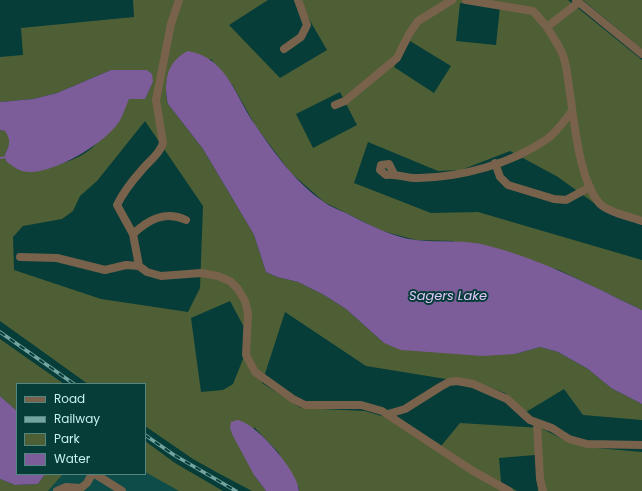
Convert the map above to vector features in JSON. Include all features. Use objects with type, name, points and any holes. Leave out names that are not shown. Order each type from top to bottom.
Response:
[{"type":"street","points":[[139,266],[133,234],[118,205],[140,171],[161,148],[163,143],[156,100],[171,24],[179,0]]},
{"type":"street","points":[[284,48],[301,37],[307,25],[298,0]]},
{"type":"street","points":[[335,105],[344,101],[397,58],[409,34],[418,21],[452,0]]},
{"type":"street","points":[[466,0],[533,11],[547,27],[565,62],[572,111],[585,174],[593,195],[601,205],[611,211],[642,221]]},
{"type":"street","points":[[547,27],[578,1],[642,54]]},
{"type":"street","points":[[394,174],[417,178],[450,176],[478,170],[547,139],[556,132],[572,111]]},
{"type":"street","points":[[495,163],[500,177],[508,186],[554,199],[566,200],[590,187]]},
{"type":"street","points":[[133,234],[151,220],[169,215],[176,215],[186,220]]},
{"type":"street","points":[[20,258],[57,258],[105,270],[126,265],[139,266],[147,272],[161,276],[201,273],[218,276],[230,281],[238,289],[245,301],[248,313],[246,355],[255,372],[293,399],[306,405],[361,405],[382,411],[473,471],[509,491]]},
{"type":"street","points":[[388,414],[405,409],[449,382],[457,381],[473,384],[507,399],[530,420],[537,424],[552,428],[569,439],[587,444],[642,445]]},
{"type":"street","points":[[537,424],[540,479],[543,491]]},
{"type":"street","points":[[57,491],[66,486],[81,488],[87,483],[91,475]]},
{"type":"street","points":[[97,475],[122,491]]},
{"type":"shaded area","points":[[146,473],[179,491],[48,491],[62,475],[146,475]]},
{"type":"green space","points":[[133,0],[268,0],[229,25],[280,78],[327,50],[298,0],[568,0],[642,60],[642,219],[594,203],[558,177],[510,151],[461,170],[438,171],[368,142],[354,183],[431,213],[478,212],[642,260],[642,310],[559,270],[452,241],[416,240],[382,231],[324,202],[290,172],[255,125],[233,86],[211,59],[167,79],[166,96],[168,104],[203,149],[254,235],[266,272],[277,277],[298,282],[324,295],[346,309],[384,343],[515,354],[540,347],[558,352],[588,369],[611,388],[642,404],[642,420],[583,415],[564,389],[526,412],[505,393],[474,381],[446,379],[366,366],[285,312],[262,383],[301,408],[365,411],[385,417],[437,451],[460,423],[541,428],[564,440],[585,447],[642,452],[642,491],[538,491],[535,455],[499,458],[501,482],[517,491],[299,491],[299,488],[278,452],[254,427],[254,475],[266,491],[252,491],[193,459],[146,427],[146,383],[87,383],[0,321],[0,130],[5,131],[10,138],[9,146],[5,154],[35,171],[57,165],[72,160],[86,153],[92,148],[107,131],[129,99],[145,99],[153,82],[111,70],[57,93],[33,99],[0,102],[0,57],[23,55],[21,28],[134,17]],"holes":[[[460,3],[500,7],[496,45],[456,41]],[[410,41],[451,66],[434,93],[394,67]],[[340,92],[357,125],[313,148],[296,114]],[[145,121],[203,206],[200,288],[188,312],[101,299],[14,270],[13,237],[23,226],[62,219],[73,211],[80,196],[97,181]],[[230,301],[245,329],[243,359],[233,384],[223,390],[201,392],[191,318]]]},
{"type":"green space","points":[[583,0],[642,0],[642,49]]},
{"type":"green space","points":[[0,339],[63,383],[16,383],[16,410],[0,396]]},
{"type":"green space","points":[[146,442],[175,463],[223,491],[179,491],[146,473]]},
{"type":"green space","points":[[44,475],[62,475],[48,491],[0,491],[0,479],[15,485],[38,484]]},
{"type":"water","name":"Sagers Lake","points":[[188,51],[202,55],[222,70],[256,126],[278,157],[304,186],[329,205],[380,230],[398,236],[425,241],[480,244],[509,252],[567,274],[642,310],[642,404],[611,388],[588,369],[558,352],[540,347],[515,354],[483,356],[401,350],[384,343],[346,309],[324,295],[298,282],[277,277],[266,272],[254,235],[247,223],[203,149],[168,104],[166,88],[168,73],[175,60]]},
{"type":"water","points":[[111,70],[147,70],[152,74],[153,82],[145,99],[129,99],[120,121],[108,135],[72,159],[45,170],[33,172],[22,171],[6,161],[5,154],[9,145],[9,140],[5,131],[0,130],[0,102],[33,99],[57,93]]},
{"type":"water","points":[[0,396],[16,410],[16,475],[44,475],[38,484],[15,485],[0,479]]},
{"type":"water","points":[[237,420],[255,429],[275,450],[292,473],[299,491],[266,491],[254,475],[232,434],[230,427],[231,422]]},
{"type":"waterway","points":[[0,158],[7,157]]},
{"type":"railway","points":[[0,332],[73,383]]},
{"type":"railway","points":[[146,436],[174,455],[236,491]]}]
